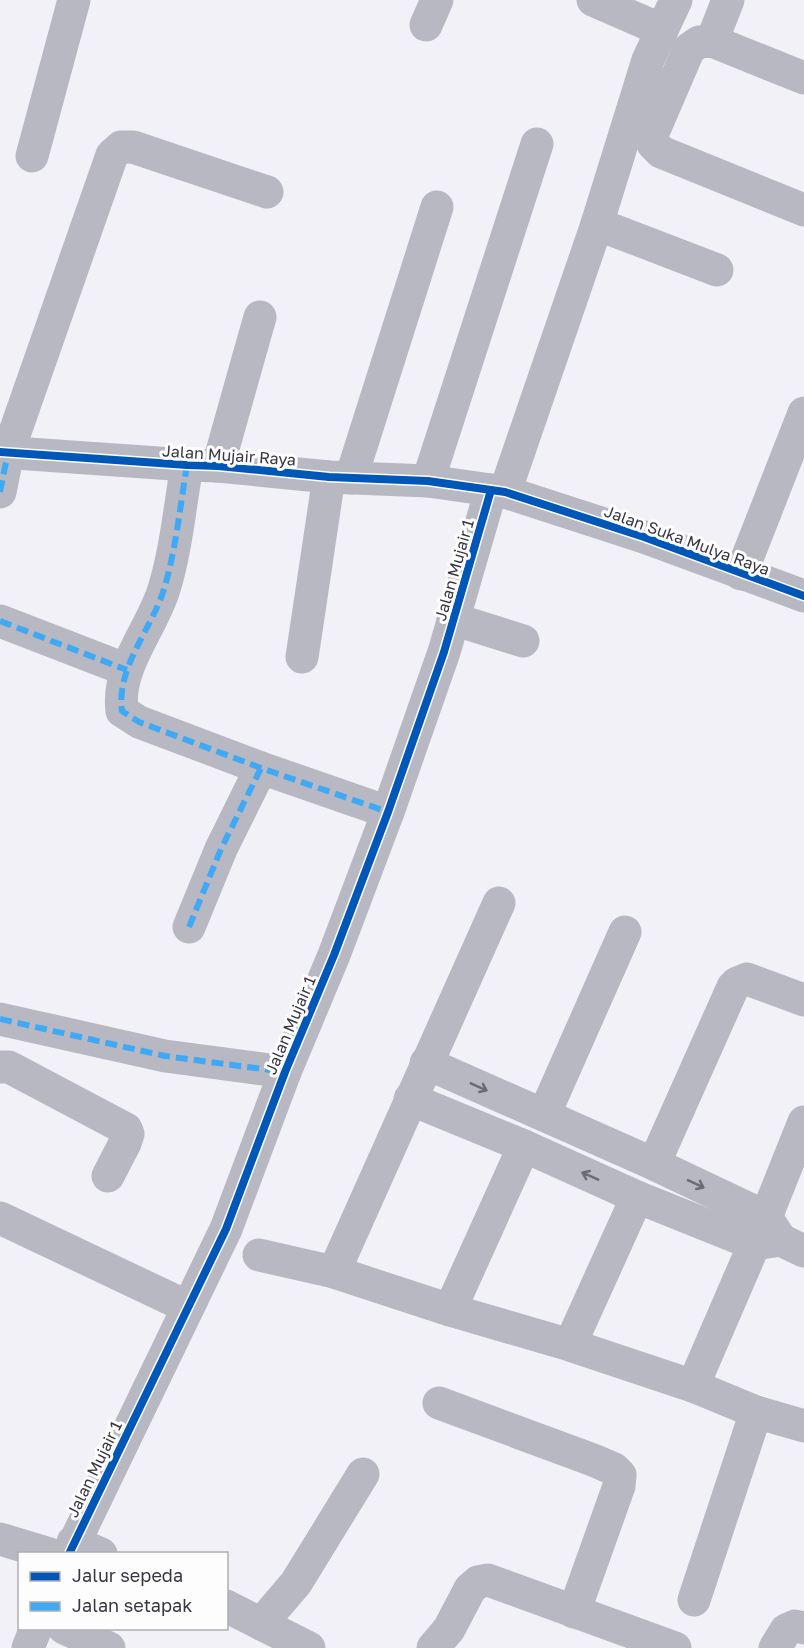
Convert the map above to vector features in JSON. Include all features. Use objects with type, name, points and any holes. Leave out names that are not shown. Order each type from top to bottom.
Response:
[{"type":"street","points":[[32,156],[74,0]]},
{"type":"street","points":[[593,0],[662,30]]},
{"type":"street","name":"Jalan Mujair 1","points":[[73,1551],[226,1229],[285,1072],[334,955],[388,812],[498,491],[597,224],[648,60],[676,0]]},
{"type":"street","points":[[712,41],[728,0]]},
{"type":"street","points":[[804,78],[712,41],[699,42],[689,49],[652,135],[653,144],[661,152],[804,210]]},
{"type":"street","points":[[428,481],[537,144]]},
{"type":"street","points":[[0,492],[4,452],[112,155],[121,147],[133,147],[267,192]]},
{"type":"street","points":[[302,657],[340,478],[437,207]]},
{"type":"street","points":[[597,224],[717,270]]},
{"type":"street","points":[[260,317],[202,466],[164,590],[127,670],[121,704],[125,714],[139,722],[388,812]]},
{"type":"street","points":[[741,574],[804,413]]},
{"type":"street","name":"Jalan Mujair Raya","points":[[4,452],[340,478],[428,481],[498,491]]},
{"type":"street","name":"Jalan Suka Mulya Raya","points":[[498,491],[644,537],[804,596]]},
{"type":"street","points":[[453,619],[523,641]]},
{"type":"street","points":[[0,621],[127,670]]},
{"type":"street","points":[[189,927],[221,849],[261,768]]},
{"type":"street","points":[[334,1272],[499,903]]},
{"type":"street","points":[[544,1115],[625,932]]},
{"type":"street","points":[[654,1164],[737,982],[747,979],[804,1000]]},
{"type":"street","points":[[0,1019],[165,1056],[285,1072]]},
{"type":"street","points":[[426,1063],[654,1164],[776,1238]]},
{"type":"street","points":[[0,1067],[9,1067],[126,1129],[128,1134],[125,1143],[108,1176]]},
{"type":"street","points":[[410,1099],[524,1146],[637,1197],[776,1238]]},
{"type":"street","points":[[693,1386],[776,1238],[804,1122]]},
{"type":"street","points":[[450,1310],[524,1146]]},
{"type":"street","points":[[570,1345],[637,1197]]},
{"type":"street","points":[[0,1218],[188,1307]]},
{"type":"street","points":[[259,1255],[334,1272],[450,1310],[570,1345],[693,1386],[756,1412],[804,1426]]},
{"type":"street","points":[[439,1402],[593,1460],[614,1469],[620,1475],[619,1486],[574,1612]]},
{"type":"street","points":[[694,1600],[756,1412]]},
{"type":"street","points":[[261,1624],[296,1582],[363,1474]]},
{"type":"street","points":[[0,1539],[73,1551]]},
{"type":"street","points":[[433,1648],[449,1629],[470,1589],[478,1582],[488,1580],[675,1648]]},
{"type":"street","points":[[228,1607],[309,1648]]},
{"type":"street","points":[[776,1648],[786,1630],[795,1626],[804,1628]]},
{"type":"street","points":[[28,1648],[36,1630]]},
{"type":"street","points":[[66,1630],[108,1648]]},
{"type":"marked path","points":[[0,492],[8,452]]},
{"type":"marked path","points":[[187,465],[168,574],[159,604],[129,664],[124,679],[122,711],[139,722],[388,812]]},
{"type":"marked path","points":[[0,621],[127,670]]},
{"type":"marked path","points":[[189,927],[221,849],[261,768]]},
{"type":"marked path","points":[[0,1019],[165,1056],[285,1072]]},
{"type":"cycle path","points":[[0,452],[218,466],[329,477],[428,481],[505,492],[644,537],[804,596]]},
{"type":"cycle path","points":[[70,1552],[226,1229],[285,1072],[334,955],[388,812],[444,652],[491,490]]}]
